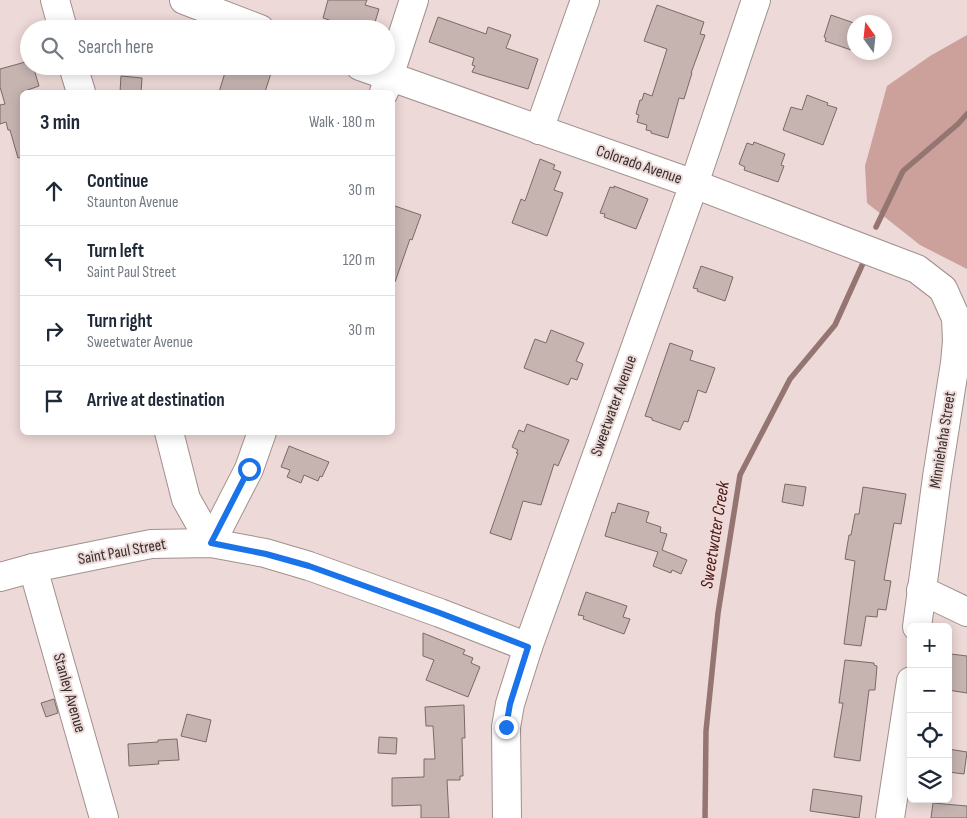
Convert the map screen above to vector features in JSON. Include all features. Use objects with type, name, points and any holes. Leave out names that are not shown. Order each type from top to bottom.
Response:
[{"type":"street","points":[[55,0],[61,20]]},
{"type":"street","points":[[184,0],[236,20]]},
{"type":"street","points":[[395,58],[414,0]]},
{"type":"street","points":[[540,130],[585,0]]},
{"type":"street","name":"Sweetwater Avenue","points":[[507,818],[506,727],[510,704],[528,647],[694,184],[756,0]]},
{"type":"street","points":[[76,75],[80,90]]},
{"type":"street","name":"Colorado Avenue","points":[[372,75],[386,85],[540,130],[694,184],[917,269]]},
{"type":"street","name":"Minniehaha Street","points":[[917,269],[943,289],[956,318],[957,341],[936,477],[918,623]]},
{"type":"street","points":[[170,435],[186,499],[211,543]]},
{"type":"street","points":[[211,543],[249,469],[261,435]]},
{"type":"street","name":"Saint Paul Street","points":[[0,577],[33,568],[151,544],[211,543],[266,554],[309,566],[528,647]]},
{"type":"street","name":"Stanley Avenue","points":[[33,568],[104,818]]},
{"type":"street","points":[[922,590],[967,612]]},
{"type":"street","points":[[890,818],[907,707]]},
{"type":"shaded area","points":[[967,35],[967,269],[920,245],[867,203],[865,166],[887,86],[930,56]]},
{"type":"building","points":[[328,0],[367,0],[365,5],[379,9],[376,20],[329,20],[323,18]]},
{"type":"building","points":[[657,5],[704,22],[700,34],[705,35],[684,99],[679,98],[668,138],[646,130],[647,125],[637,122],[639,115],[636,114],[644,93],[652,96],[667,49],[644,41]]},
{"type":"building","points":[[831,15],[847,21],[847,49],[825,41],[826,38],[824,37]]},
{"type":"building","points":[[438,17],[486,34],[488,27],[511,35],[506,48],[538,59],[528,89],[472,72],[475,66],[472,65],[474,58],[429,42]]},
{"type":"building","points":[[20,63],[20,75],[36,75],[39,86],[28,90],[20,90],[20,158],[18,158],[6,122],[0,124],[0,105],[5,104],[0,87],[0,69]]},
{"type":"building","points":[[224,75],[270,75],[266,90],[220,90]]},
{"type":"building","points":[[121,76],[142,78],[141,90],[120,90]]},
{"type":"building","points":[[807,95],[837,108],[823,145],[783,130],[791,107],[802,110]]},
{"type":"building","points":[[754,142],[785,154],[781,165],[784,166],[778,182],[744,170],[745,167],[739,164],[747,143],[753,145]]},
{"type":"building","points":[[540,159],[555,165],[553,169],[561,172],[554,190],[563,193],[547,236],[512,223],[521,199],[525,201]]},
{"type":"building","points":[[614,186],[648,199],[636,229],[604,217],[605,214],[600,213],[610,187],[614,188]]},
{"type":"building","points":[[395,206],[421,215],[412,240],[410,239],[395,282]]},
{"type":"building","points":[[701,266],[733,277],[725,301],[693,288]]},
{"type":"building","points":[[551,330],[584,343],[576,361],[583,364],[577,380],[571,378],[568,385],[524,368],[535,339],[546,343]]},
{"type":"building","points":[[670,343],[693,351],[690,360],[715,368],[706,393],[698,390],[688,422],[684,421],[680,430],[645,416]]},
{"type":"building","points":[[527,424],[569,440],[558,466],[554,464],[541,505],[523,501],[511,540],[490,533],[518,453],[516,453],[518,450],[512,447],[519,430],[524,432]]},
{"type":"building","points":[[289,446],[329,462],[318,481],[304,475],[301,483],[287,477],[290,470],[281,467]]},
{"type":"building","points":[[785,484],[806,487],[803,506],[782,502]]},
{"type":"building","points":[[863,487],[906,494],[901,524],[894,523],[884,580],[891,581],[886,610],[878,609],[877,617],[866,616],[861,646],[844,644],[855,561],[845,559],[855,514],[859,514]]},
{"type":"building","points":[[618,503],[649,512],[646,522],[661,527],[660,532],[667,534],[662,550],[687,560],[681,574],[672,570],[671,573],[653,566],[658,552],[605,536],[612,512],[615,513]]},
{"type":"building","points":[[586,592],[627,606],[623,617],[630,619],[624,634],[583,619],[584,616],[578,615]]},
{"type":"building","points":[[423,633],[465,650],[463,654],[473,658],[471,663],[480,667],[468,697],[426,680],[434,660],[423,656]]},
{"type":"building","points":[[952,654],[967,656],[967,693],[952,691]]},
{"type":"building","points":[[845,660],[874,663],[877,666],[875,690],[869,690],[860,761],[834,757],[843,703],[839,703]]},
{"type":"building","points":[[54,699],[58,713],[46,717],[41,703]]},
{"type":"building","points":[[464,705],[465,738],[462,738],[463,776],[460,776],[460,780],[447,780],[449,818],[421,818],[421,805],[392,806],[392,778],[424,777],[424,759],[435,759],[433,726],[426,726],[425,707]]},
{"type":"building","points":[[187,714],[211,720],[206,742],[181,736]]},
{"type":"building","points":[[379,737],[397,738],[396,754],[378,753]]},
{"type":"building","points":[[177,739],[179,760],[158,761],[159,764],[129,766],[128,744]]},
{"type":"building","points":[[952,750],[967,752],[964,774],[952,772]]},
{"type":"building","points":[[813,789],[862,796],[859,818],[810,811]]},
{"type":"building","points":[[933,803],[967,806],[967,818],[931,818]]},
{"type":"waterway","name":"Sweetwater Creek","points":[[876,227],[903,171],[967,114]]},
{"type":"waterway","name":"Sweetwater Creek","points":[[705,818],[706,731],[718,613],[740,475],[790,379],[835,325],[864,261]]},
{"type":"route","points":[[249,469],[211,543],[266,554],[309,566],[528,647],[510,704],[506,727]]}]
